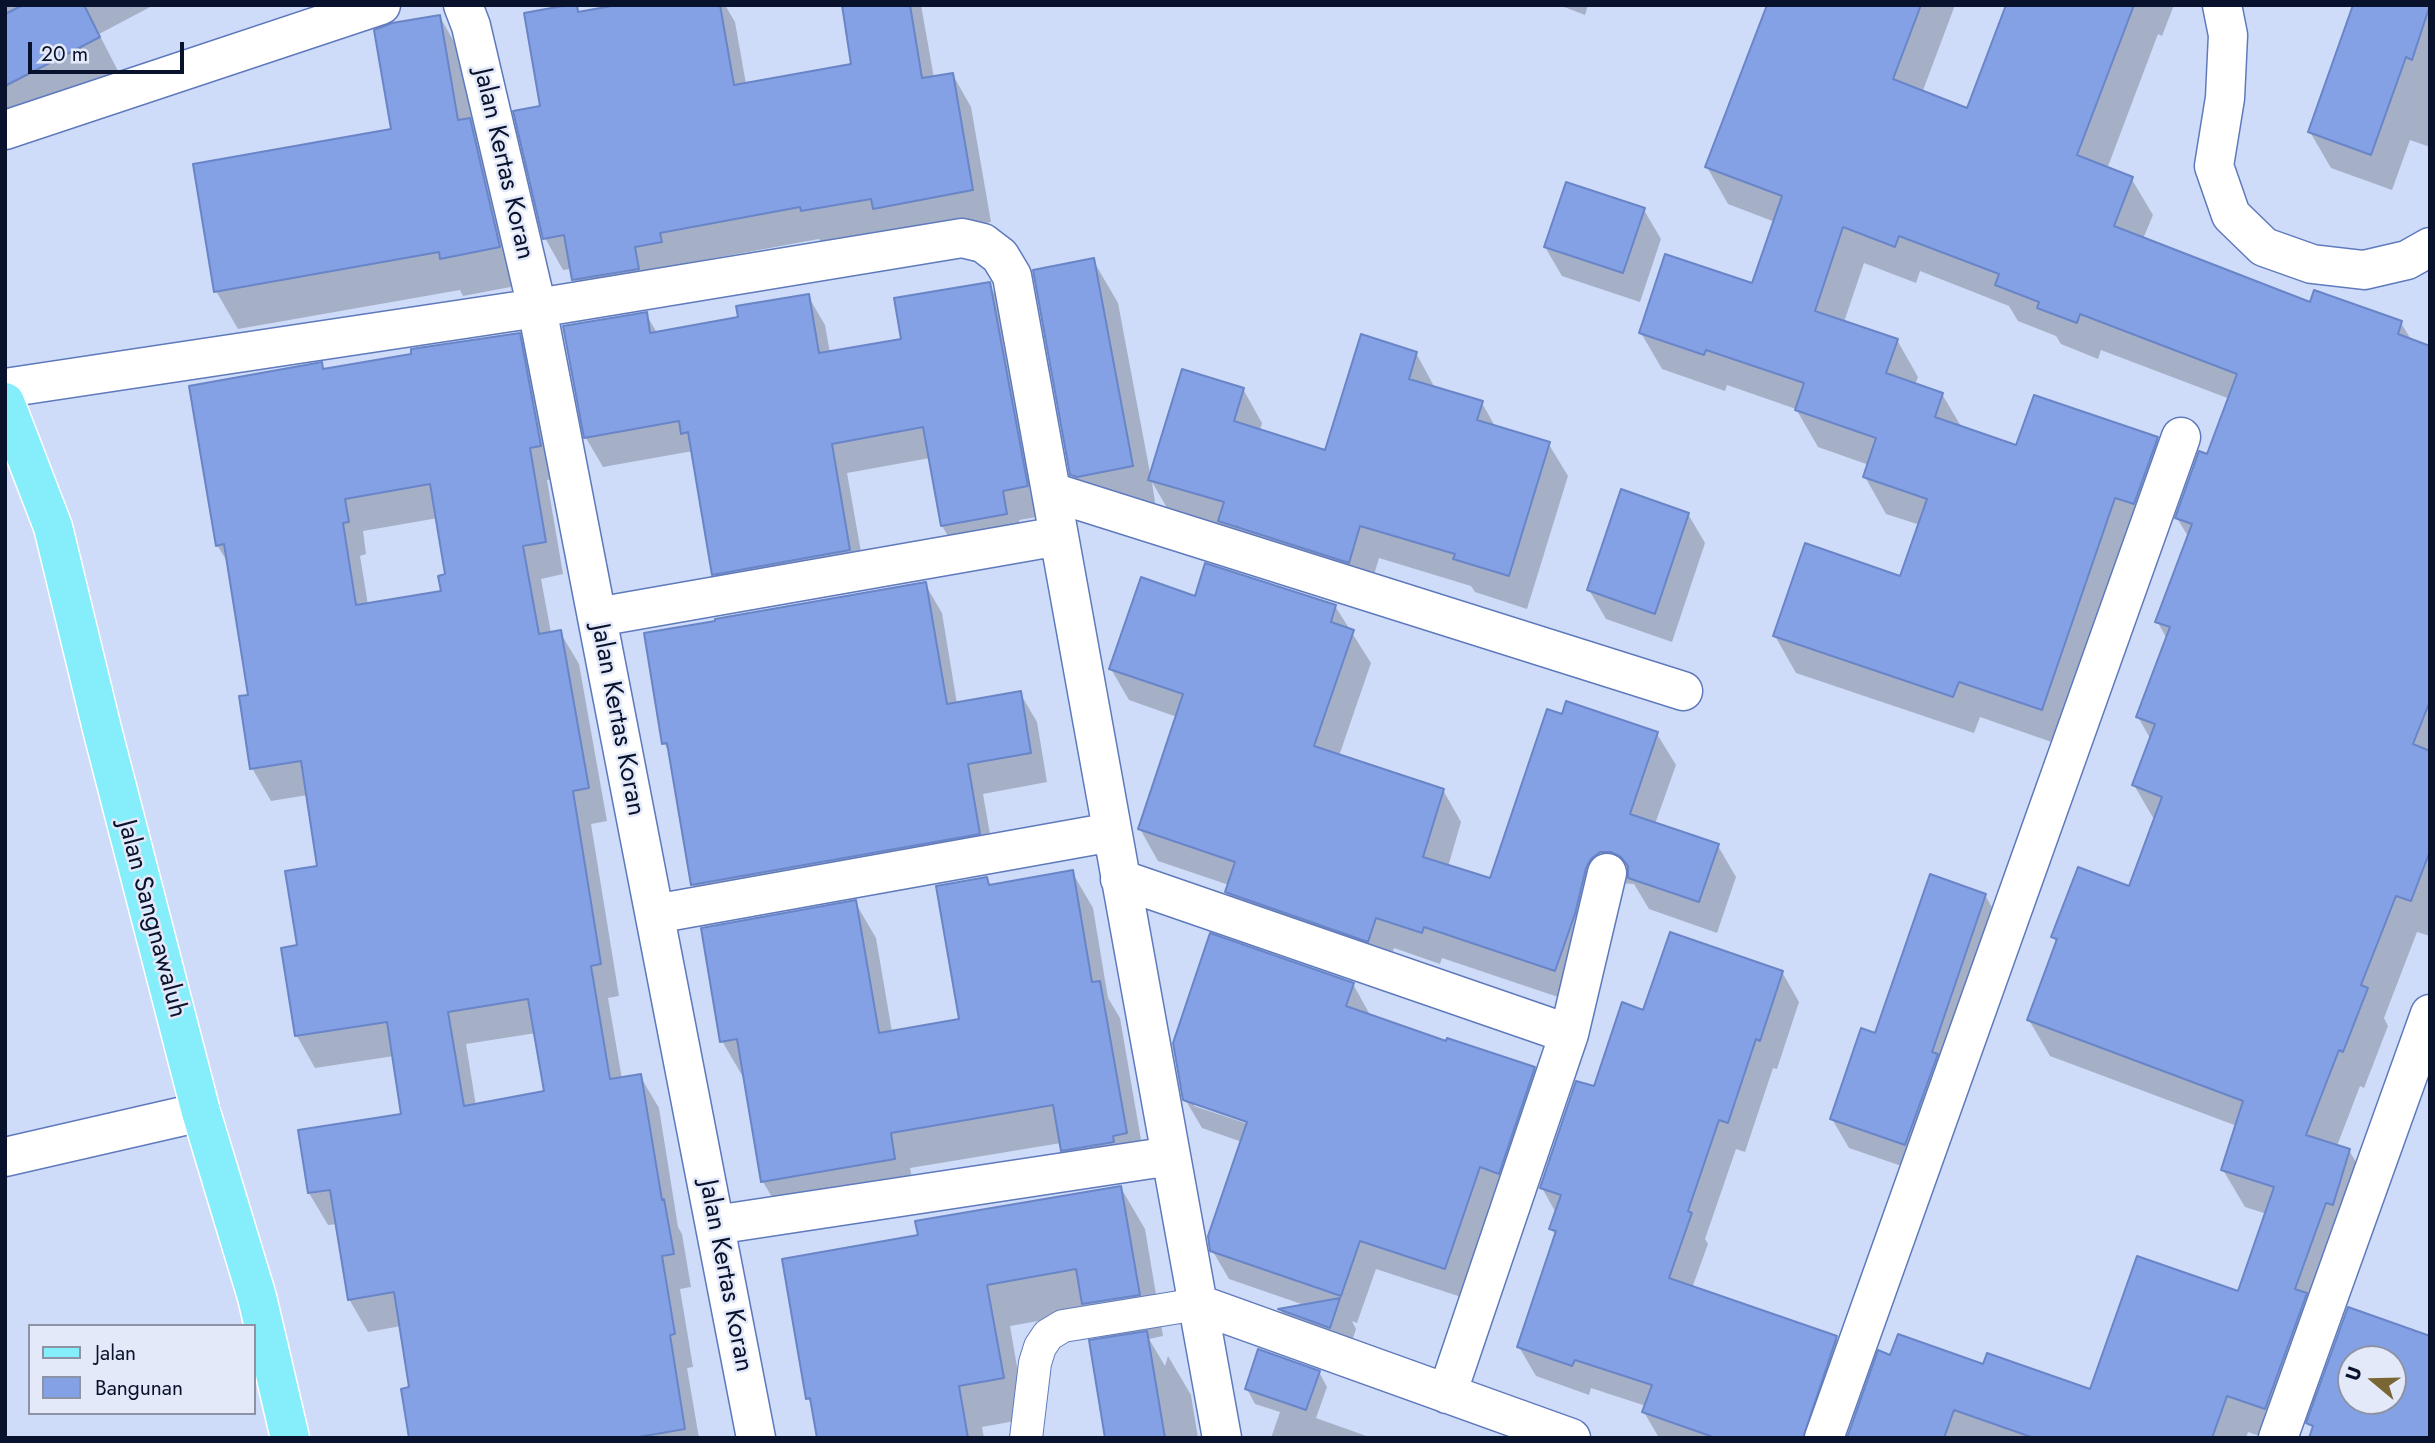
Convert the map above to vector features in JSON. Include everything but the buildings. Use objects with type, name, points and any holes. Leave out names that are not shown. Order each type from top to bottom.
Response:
[{"type":"main road","name":"Jalan Sangnawaluh","points":[[5,402],[53,527],[105,742],[201,1112],[257,1297],[290,1438]]},
{"type":"street","points":[[5,130],[381,5]]},
{"type":"street","name":"Jalan Kertas Koran","points":[[463,5],[471,26],[537,308],[756,1438]]},
{"type":"street","points":[[2222,5],[2228,35],[2225,98],[2214,166],[2231,215],[2264,247],[2312,264],[2364,270],[2407,260],[2430,247]]},
{"type":"street","points":[[5,388],[537,308],[962,238],[984,243],[1000,256],[1012,276],[1222,1438]]},
{"type":"street","points":[[1824,1438],[2181,437]]},
{"type":"street","points":[[1052,492],[1684,691]]},
{"type":"street","points":[[597,617],[1059,536]]},
{"type":"street","points":[[655,914],[1112,832]]},
{"type":"street","points":[[1447,1394],[1569,1034],[1607,873]]},
{"type":"street","points":[[1120,879],[1569,1034]]},
{"type":"street","points":[[2278,1438],[2430,1014]]},
{"type":"street","points":[[5,1157],[201,1112]]},
{"type":"street","points":[[715,1225],[1171,1156]]},
{"type":"street","points":[[1198,1304],[1571,1438]]},
{"type":"lane","points":[[1026,1438],[1035,1363],[1040,1347],[1048,1335],[1063,1326],[1198,1304]]}]
